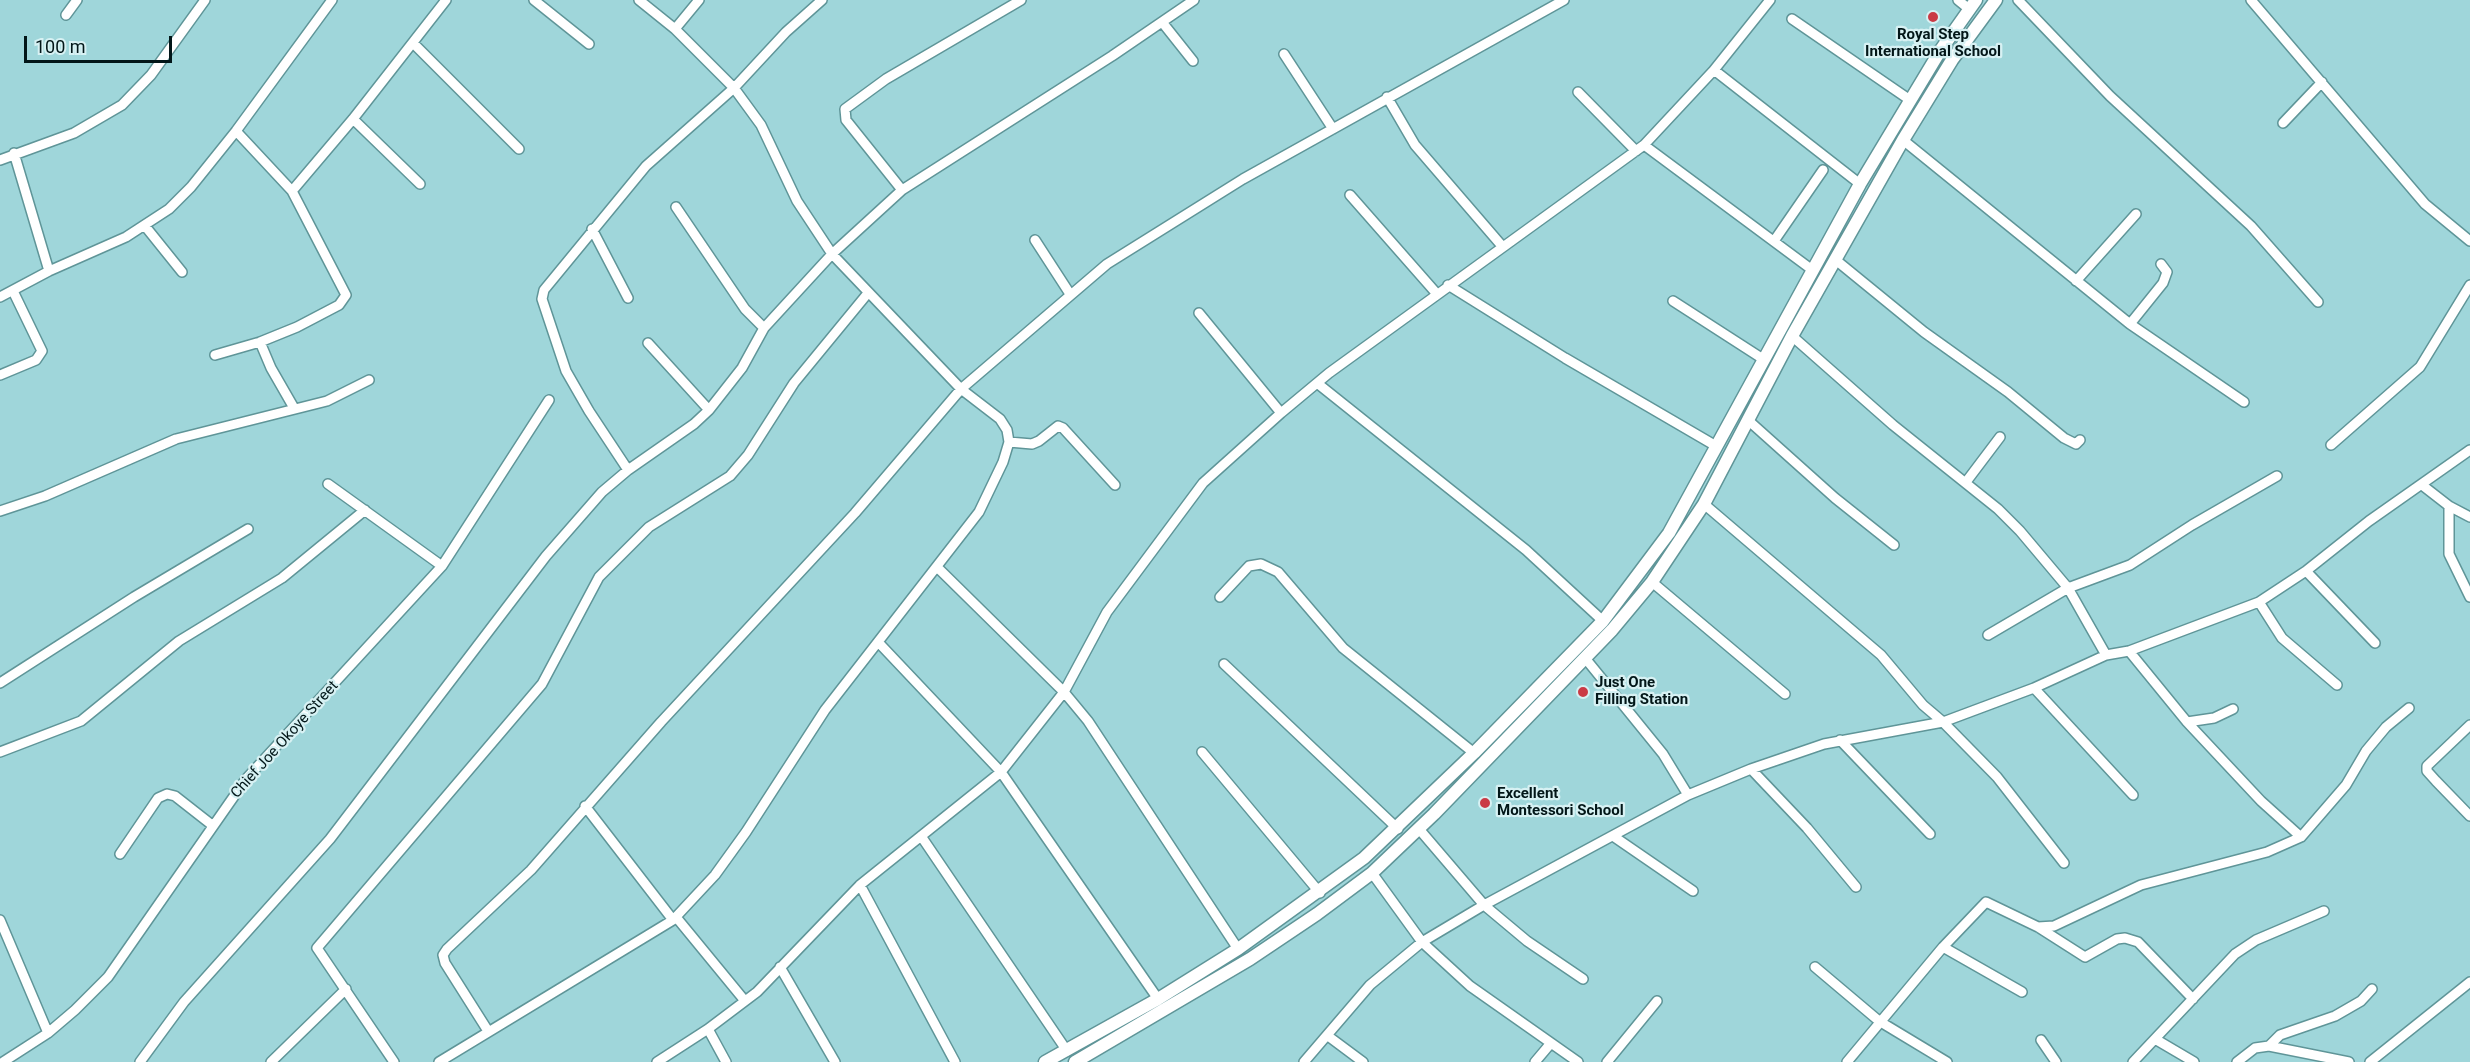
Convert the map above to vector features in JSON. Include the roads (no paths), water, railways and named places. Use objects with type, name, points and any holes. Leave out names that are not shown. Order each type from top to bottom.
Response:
[{"type":"main road","points":[[1075,1062],[1250,959],[1317,914],[1372,873],[1419,829],[1585,658],[1652,582],[1704,504],[1792,336],[1837,261],[1903,140],[1953,60],[1996,0]]},
{"type":"main road","points":[[1045,1062],[1158,999],[1238,949],[1320,892],[1398,829],[1603,621],[1669,533],[1811,269],[1910,100],[1972,4]]},
{"type":"street","points":[[66,15],[76,0]]},
{"type":"street","points":[[0,160],[74,133],[122,105],[151,75],[205,0]]},
{"type":"street","points":[[0,297],[49,271],[145,226],[169,209],[191,187],[236,131],[332,0]]},
{"type":"street","points":[[292,190],[353,119],[446,0]]},
{"type":"street","points":[[534,0],[589,44]]},
{"type":"street","points":[[445,1060],[488,1031],[674,919],[715,875],[825,710],[938,568],[979,512],[1003,462],[1009,442],[1007,430],[1000,419],[962,389],[832,254],[797,201],[761,125],[734,88],[675,29],[639,0]]},
{"type":"street","points":[[675,29],[699,0]]},
{"type":"street","points":[[628,470],[588,411],[566,371],[542,299],[544,290],[592,228],[646,166],[734,88],[786,32],[822,0]]},
{"type":"street","points":[[902,190],[846,120],[845,108],[886,79],[1021,0]]},
{"type":"street","points":[[140,1062],[184,1002],[330,839],[546,556],[602,492],[628,470],[694,424],[709,410],[742,368],[764,328],[832,254],[902,190],[1194,0]]},
{"type":"street","points":[[488,1031],[445,963],[443,955],[531,870],[585,806],[855,513],[962,389],[1107,264],[1243,180],[1564,0]]},
{"type":"street","points":[[657,1062],[746,1001],[860,885],[1001,772],[1064,692],[1107,612],[1203,483],[1281,412],[1317,383],[1448,285],[1640,148],[1714,70],[1770,0]]},
{"type":"street","points":[[1958,0],[1972,4]]},
{"type":"street","points":[[2018,0],[2110,96],[2251,226],[2318,302]]},
{"type":"street","points":[[2251,0],[2425,204],[2470,241]]},
{"type":"street","points":[[1792,19],[1910,100]]},
{"type":"street","points":[[1162,22],[1193,61]]},
{"type":"street","points":[[413,44],[519,149]]},
{"type":"street","points":[[1284,54],[1333,129]]},
{"type":"street","points":[[1714,70],[1860,184]]},
{"type":"street","points":[[2283,123],[2322,82]]},
{"type":"street","points":[[1578,92],[1640,148],[1811,269]]},
{"type":"street","points":[[1388,98],[1415,145],[1502,246]]},
{"type":"street","points":[[353,119],[420,184]]},
{"type":"street","points":[[214,354],[260,342],[339,305],[346,295],[292,190],[236,131]]},
{"type":"street","points":[[1903,140],[2130,324],[2244,402]]},
{"type":"street","points":[[14,153],[49,271]]},
{"type":"street","points":[[1774,241],[1823,170]]},
{"type":"street","points":[[1350,195],[1437,294]]},
{"type":"street","points":[[676,207],[745,309],[764,328]]},
{"type":"street","points":[[2076,281],[2136,214]]},
{"type":"street","points":[[145,226],[182,272]]},
{"type":"street","points":[[592,228],[628,298]]},
{"type":"street","points":[[1035,240],[1070,294]]},
{"type":"street","points":[[1837,261],[1924,332],[2008,392],[2064,438],[2076,444],[2080,440]]},
{"type":"street","points":[[2130,324],[2163,283],[2167,272],[2161,264]]},
{"type":"street","points":[[1448,285],[1565,358],[1716,446]]},
{"type":"street","points":[[2331,445],[2420,367],[2470,285]]},
{"type":"street","points":[[0,375],[36,360],[42,351],[13,291]]},
{"type":"street","points":[[394,1062],[317,948],[542,684],[599,577],[649,527],[730,476],[748,455],[805,369],[868,293]]},
{"type":"street","points":[[1673,301],[1762,359]]},
{"type":"street","points":[[1199,313],[1281,412]]},
{"type":"street","points":[[1792,336],[1893,425],[1966,482],[2020,531],[2068,588],[2106,655]]},
{"type":"street","points":[[260,342],[294,408]]},
{"type":"street","points":[[648,343],[709,410]]},
{"type":"street","points":[[0,511],[45,496],[176,439],[327,401],[369,380]]},
{"type":"street","points":[[1317,383],[1526,550],[1603,621]]},
{"type":"street","name":"Chief Joe Okoye Street","points":[[3,1062],[48,1032],[75,1010],[108,976],[246,779],[442,566],[549,400]]},
{"type":"street","points":[[1749,421],[1835,498],[1894,545]]},
{"type":"street","points":[[1009,442],[1032,444],[1040,441],[1058,426],[1063,428],[1115,485]]},
{"type":"street","points":[[1966,482],[2000,437]]},
{"type":"street","points":[[1304,1062],[1370,985],[1422,942],[1484,905],[1688,795],[1751,769],[1840,740],[1943,722],[2034,688],[2106,655],[2129,651],[2259,602],[2306,571],[2369,521],[2470,450]]},
{"type":"street","points":[[1988,635],[2068,588],[2130,565],[2192,525],[2277,476]]},
{"type":"street","points":[[328,484],[442,566]]},
{"type":"street","points":[[2422,485],[2449,506],[2470,517]]},
{"type":"street","points":[[1704,504],[1881,655],[1923,705],[1997,777],[2064,863]]},
{"type":"street","points":[[2449,506],[2449,554],[2470,597]]},
{"type":"street","points":[[0,752],[81,721],[179,641],[282,578],[364,510]]},
{"type":"street","points":[[0,683],[134,597],[248,529]]},
{"type":"street","points":[[1220,597],[1249,566],[1260,564],[1278,572],[1343,648],[1474,753]]},
{"type":"street","points":[[938,568],[1064,692],[1088,721],[1238,949]]},
{"type":"street","points":[[2306,571],[2375,643]]},
{"type":"street","points":[[1652,582],[1785,694]]},
{"type":"street","points":[[2259,602],[2282,638],[2337,685]]},
{"type":"street","points":[[879,642],[1001,772],[1158,999]]},
{"type":"street","points":[[2129,651],[2187,722],[2261,801],[2301,837]]},
{"type":"street","points":[[1585,658],[1663,754],[1688,795]]},
{"type":"street","points":[[1224,664],[1398,829]]},
{"type":"street","points":[[2034,688],[2133,795]]},
{"type":"street","points":[[2038,927],[2054,926],[2141,885],[2267,852],[2301,837],[2346,785],[2366,751],[2386,727],[2409,708]]},
{"type":"street","points":[[2187,722],[2214,718],[2233,709]]},
{"type":"street","points":[[2470,725],[2427,766],[2427,771],[2470,816]]},
{"type":"street","points":[[1840,740],[1930,834]]},
{"type":"street","points":[[1202,752],[1320,892]]},
{"type":"street","points":[[1751,769],[1807,828],[1856,887]]},
{"type":"street","points":[[120,854],[158,798],[167,794],[175,796],[212,825]]},
{"type":"street","points":[[585,806],[674,919],[746,1001]]},
{"type":"street","points":[[1419,829],[1484,905],[1527,941],[1583,979]]},
{"type":"street","points":[[921,836],[1067,1051]]},
{"type":"street","points":[[1613,836],[1693,891]]},
{"type":"street","points":[[1372,873],[1422,942],[1470,986],[1578,1062]]},
{"type":"street","points":[[860,885],[955,1062]]},
{"type":"street","points":[[1847,1062],[1943,947],[1986,902],[2038,927],[2085,957],[2117,939],[2126,938],[2138,942],[2193,999]]},
{"type":"street","points":[[2133,1062],[2235,954],[2256,940],[2324,912]]},
{"type":"street","points":[[0,920],[48,1032]]},
{"type":"street","points":[[1943,947],[2022,992]]},
{"type":"street","points":[[780,967],[835,1062]]},
{"type":"street","points":[[1815,967],[1879,1022],[1947,1062]]},
{"type":"street","points":[[2370,1062],[2470,982]]},
{"type":"street","points":[[271,1062],[346,989]]},
{"type":"street","points":[[2268,1046],[2280,1035],[2335,1016],[2361,1001],[2372,989]]},
{"type":"street","points":[[1607,1062],[1657,1001]]},
{"type":"street","points":[[708,1029],[726,1062]]},
{"type":"street","points":[[1328,1036],[1363,1062]]},
{"type":"street","points":[[2156,1039],[2194,1062]]},
{"type":"street","points":[[2041,1040],[2056,1062]]},
{"type":"street","points":[[1535,1062],[1551,1043]]},
{"type":"street","points":[[2237,1062],[2255,1048],[2268,1046],[2334,1061],[2349,1062]]},
{"type":"place","name":"Royal Step International School","points":[[1933,17]]},
{"type":"place","name":"Just One Filling Station","points":[[1583,692]]},
{"type":"place","name":"Excellent Montessori School","points":[[1485,803]]}]
